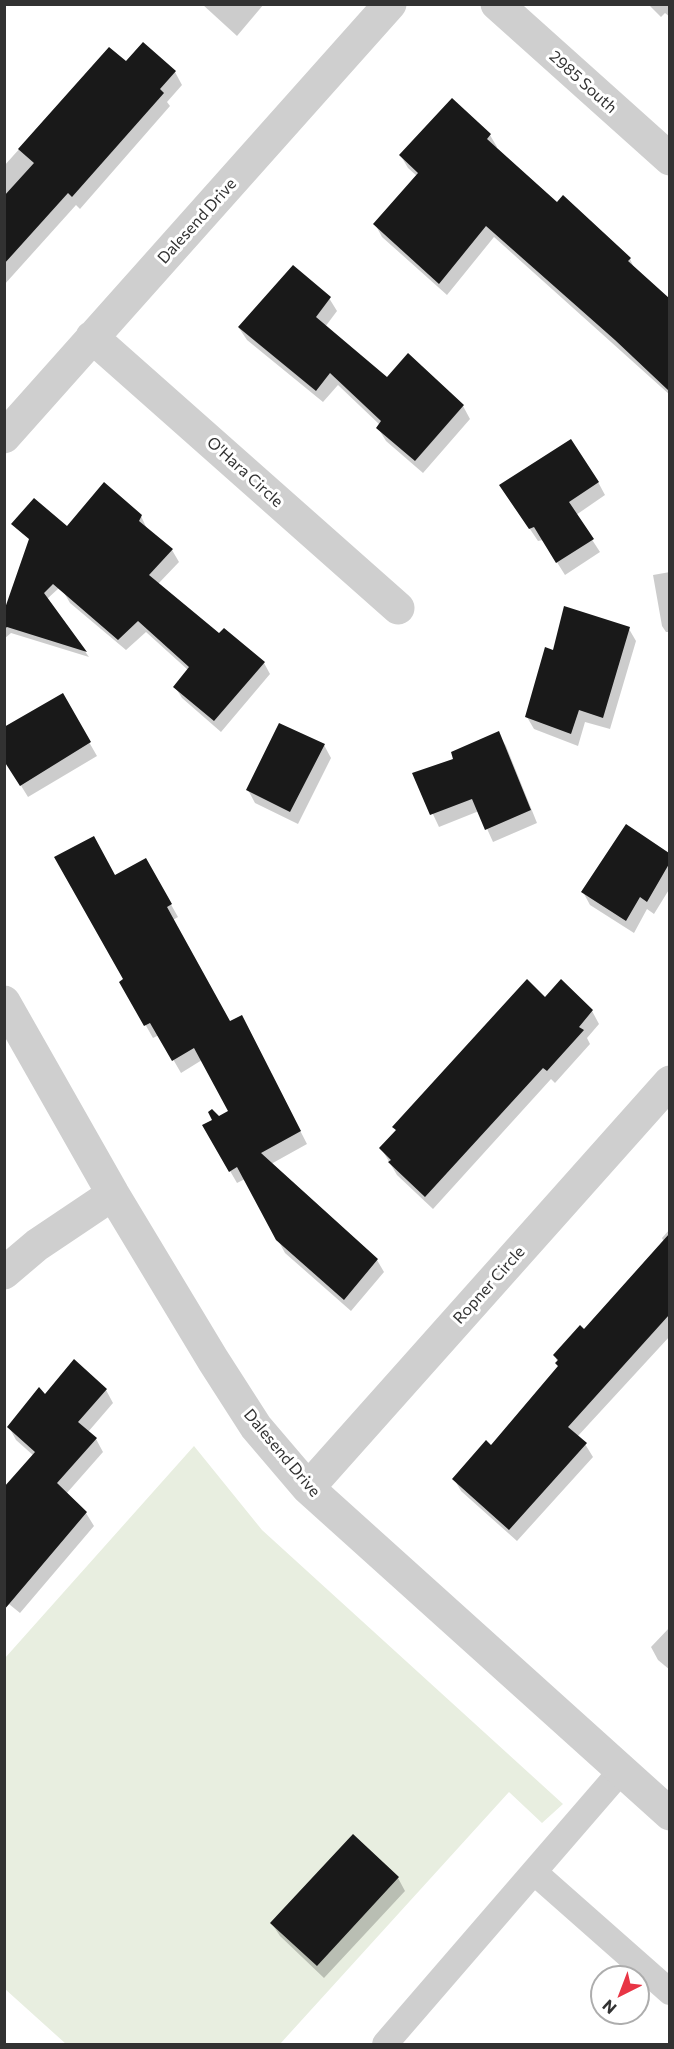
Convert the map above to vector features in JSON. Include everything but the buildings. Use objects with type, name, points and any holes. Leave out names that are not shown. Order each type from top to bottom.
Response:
[{"type":"street","name":"Dalesend Drive","points":[[4,437],[390,4]]},
{"type":"street","name":"2985 South","points":[[497,4],[669,159]]},
{"type":"street","name":"O'Hara Circle","points":[[92,337],[398,608]]},
{"type":"street","name":"Dalesend Drive","points":[[4,1002],[113,1194],[256,1427],[308,1488],[669,1814]]},
{"type":"street","name":"Ropner Circle","points":[[308,1488],[669,1082]]},
{"type":"street","points":[[4,1273],[37,1245],[113,1194]]},
{"type":"lane","points":[[385,2044],[621,1771]]},
{"type":"lane","points":[[534,1872],[669,1992]]},
{"type":"shaded area","points":[[194,1446],[262,1530],[563,1804],[542,1823],[509,1792],[280,2044],[66,2044],[5,1989],[5,1658]]}]
